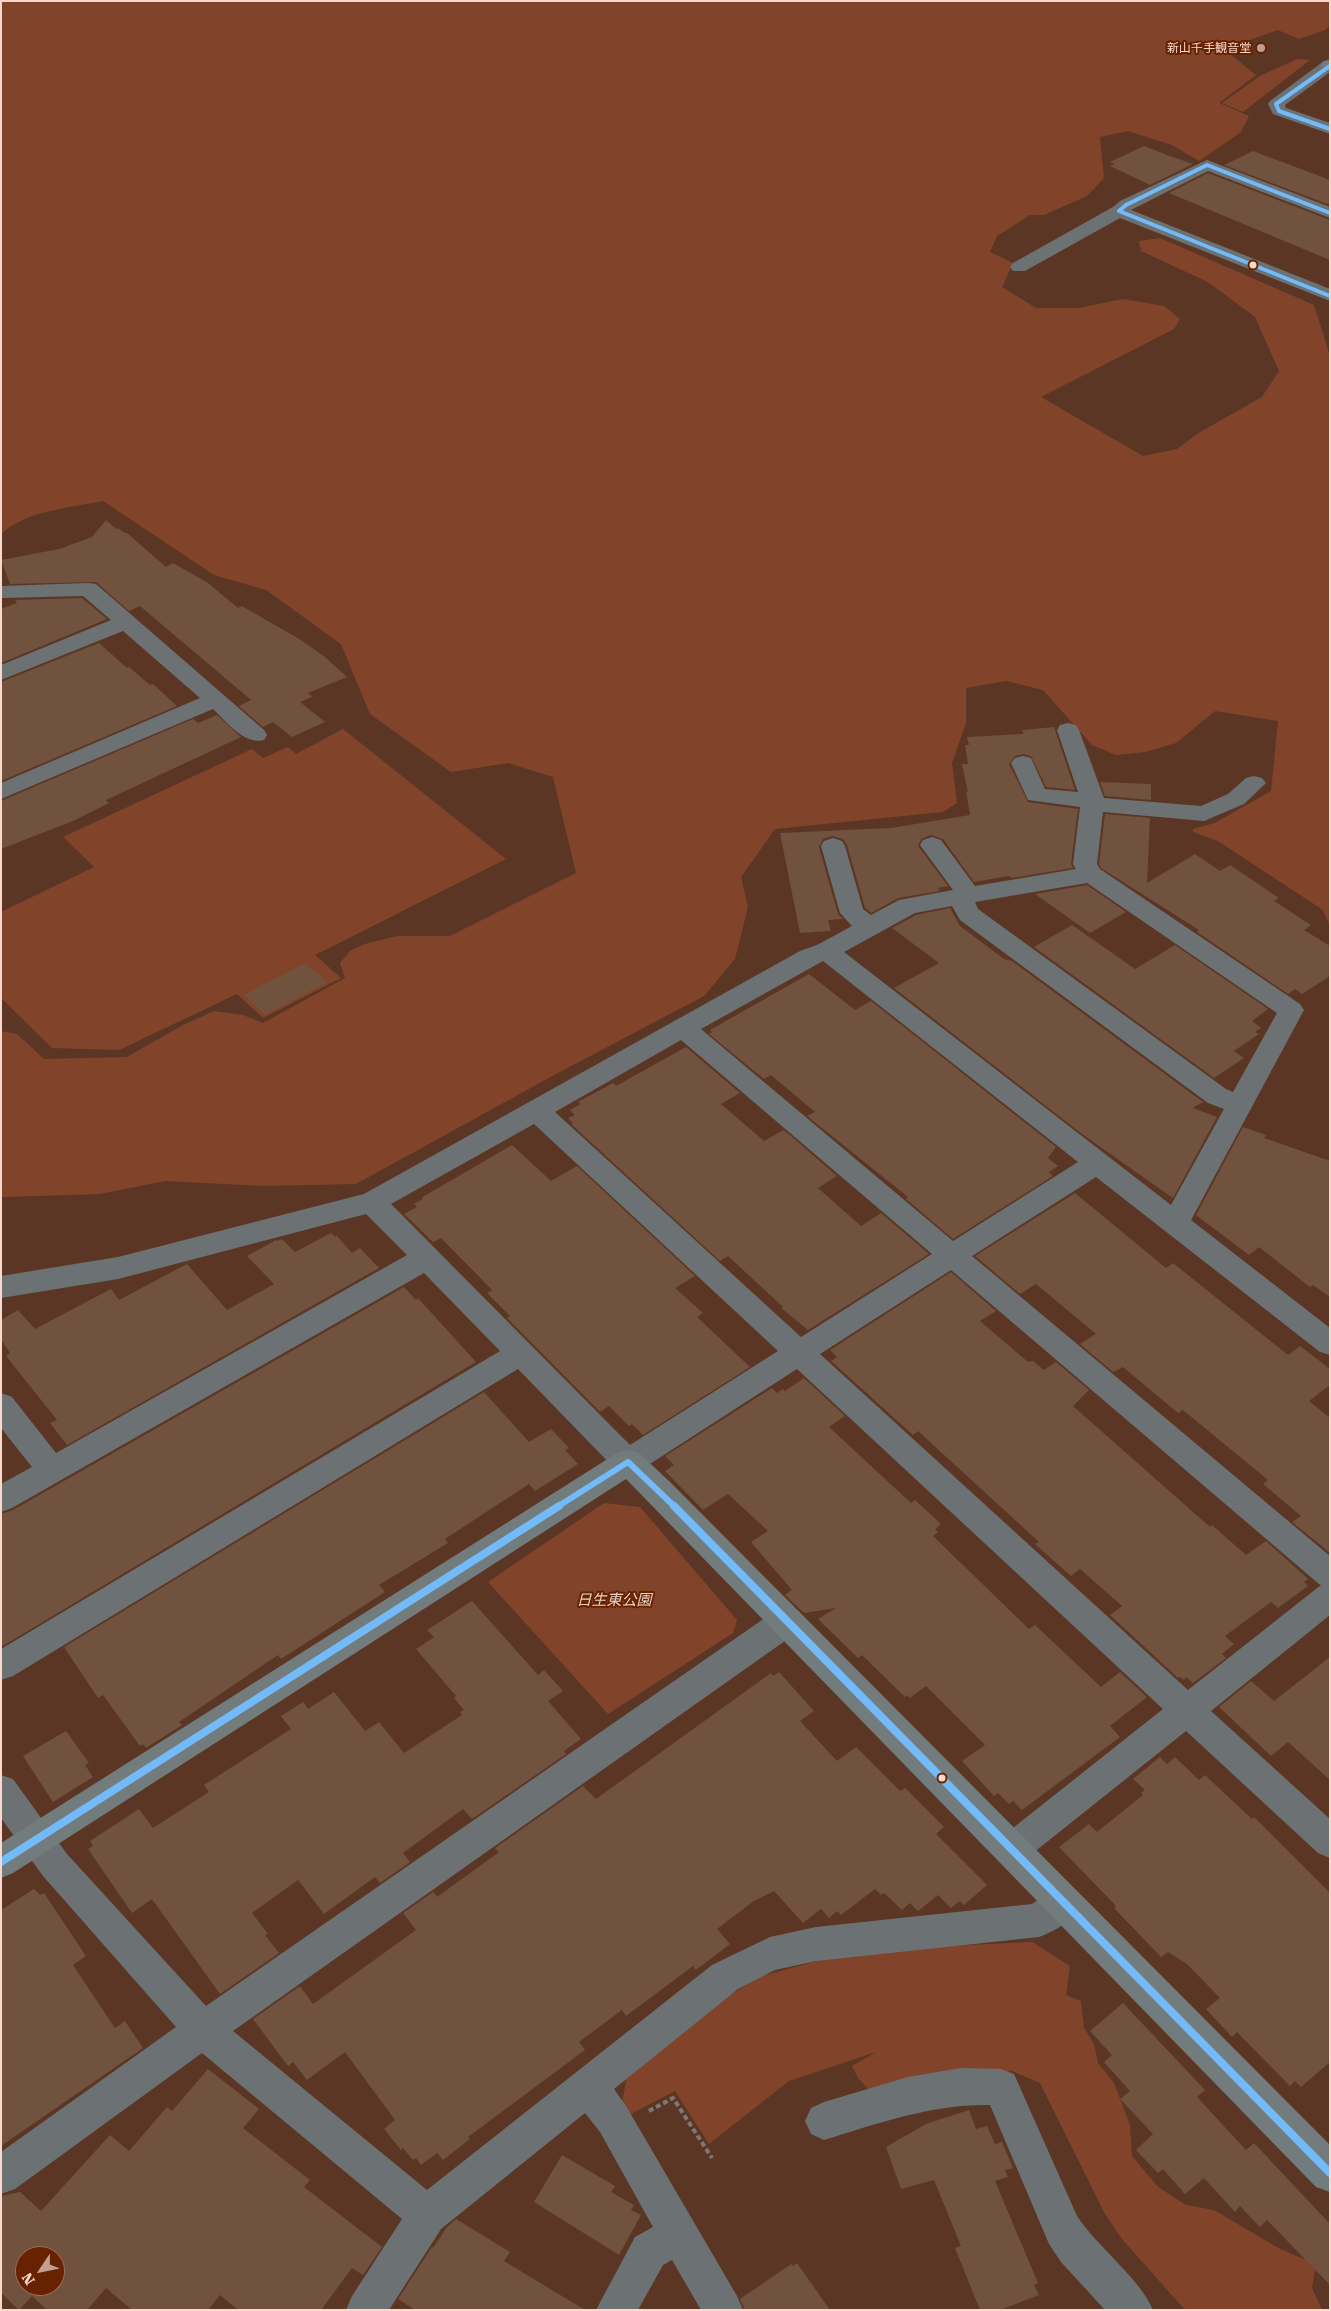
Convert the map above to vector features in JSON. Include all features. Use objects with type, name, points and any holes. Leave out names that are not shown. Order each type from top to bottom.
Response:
[{"type":"street","points":[[1330,65],[1276,104],[1279,111],[1330,130]]},
{"type":"street","points":[[1019,267],[1119,211],[1126,205],[1207,165],[1330,212]]},
{"type":"street","points":[[1119,211],[1330,296]]},
{"type":"street","points":[[1,592],[88,589],[256,735]]},
{"type":"street","points":[[1,672],[127,621]]},
{"type":"street","points":[[1,792],[217,700]]},
{"type":"street","points":[[1068,730],[1093,802],[1085,864],[1092,874],[1291,1010],[1181,1213],[1170,1220]]},
{"type":"street","points":[[1023,762],[1035,802],[1093,802],[1204,814],[1236,799],[1254,783]]},
{"type":"street","points":[[932,845],[964,896],[969,914],[1217,1096],[1239,1105]]},
{"type":"street","points":[[833,846],[852,913],[870,927]]},
{"type":"street","points":[[1,1287],[118,1268],[372,1202],[810,957],[826,951],[908,906],[1092,874]]},
{"type":"street","points":[[826,951],[1330,1344]]},
{"type":"street","points":[[683,1028],[1330,1575]]},
{"type":"street","points":[[536,1110],[1330,1842]]},
{"type":"street","points":[[1,1862],[1097,1163]]},
{"type":"street","points":[[372,1202],[519,1354],[787,1621],[1330,2172]]},
{"type":"street","points":[[1,1499],[426,1258]]},
{"type":"street","points":[[1,1666],[519,1354]]},
{"type":"street","points":[[1,1404],[52,1470]]},
{"type":"street","points":[[1011,1850],[1330,1596]]},
{"type":"street","points":[[1,2175],[203,2030],[787,1621]]},
{"type":"street","points":[[1,1790],[35,1841],[203,2030],[427,2215]]},
{"type":"street","points":[[366,2310],[427,2215],[725,1977],[770,1954],[816,1944],[1039,1920],[1063,1903]]},
{"type":"street","points":[[588,2087],[613,2119],[723,2310]]},
{"type":"street","points":[[824,2121],[908,2096],[952,2088],[1001,2088],[1063,2230],[1075,2248],[1133,2310]]},
{"type":"street","points":[[616,2310],[649,2251],[679,2234]]},
{"type":"path","points":[[663,2103],[673,2098],[712,2158]]},
{"type":"green space","points":[[1,1],[1330,1],[1330,25],[1325,30],[1299,39],[1278,30],[1227,48],[1231,55],[1256,75],[1219,103],[1249,116],[1241,132],[1199,161],[1172,145],[1128,131],[1100,137],[1104,178],[1087,196],[1044,215],[1030,215],[997,236],[990,252],[1013,263],[1002,287],[1036,308],[1079,308],[1123,299],[1164,306],[1180,319],[1174,329],[1041,397],[1143,456],[1177,449],[1200,432],[1262,397],[1279,371],[1255,317],[1208,282],[1141,251],[1139,241],[1160,238],[1314,305],[1330,356],[1330,926],[1323,910],[1218,841],[1193,832],[1193,829],[1215,823],[1271,791],[1278,721],[1215,711],[1176,743],[1145,752],[1116,755],[1092,745],[1043,690],[1006,681],[966,688],[966,723],[952,763],[957,803],[943,812],[775,829],[741,877],[748,907],[735,959],[704,996],[556,1074],[356,1184],[263,1186],[165,1181],[100,1194],[1,1197],[1,1031],[17,1034],[44,1059],[127,1057],[183,1025],[214,1011],[243,1015],[263,1023],[345,978],[340,963],[350,951],[365,944],[397,936],[450,936],[576,873],[553,777],[508,763],[451,772],[370,714],[341,644],[266,590],[214,575],[103,501],[36,515],[11,526],[1,534]]},
{"type":"green space","points":[[1297,59],[1310,60],[1243,112],[1222,103],[1260,76]]},
{"type":"green space","points":[[343,729],[506,859],[315,955],[341,978],[263,1018],[237,994],[119,1050],[52,1048],[1,998],[1,912],[94,867],[63,837],[252,749],[263,758],[288,747],[296,754]]},
{"type":"green space","name":"日生東公園","points":[[604,1503],[640,1507],[737,1620],[733,1633],[608,1714],[488,1582]]},
{"type":"green space","points":[[1032,1942],[1070,1966],[1066,1995],[1081,2001],[1084,2028],[1094,2044],[1098,2063],[1114,2083],[1130,2125],[1132,2156],[1158,2187],[1186,2205],[1214,2210],[1280,2249],[1316,2264],[1312,2288],[1322,2310],[1185,2310],[1122,2239],[1105,2214],[1040,2083],[1012,2071],[870,2091],[858,2078],[852,2066],[876,2052],[789,2081],[709,2144],[675,2091],[629,2115],[622,2103],[627,2076],[730,1995],[759,1977],[820,1960],[903,1948]]},
{"type":"building","points":[[1144,146],[1193,164],[1150,185],[1110,166],[1115,164],[1110,162]]},
{"type":"building","points":[[1253,151],[1330,180],[1330,205],[1224,165]]},
{"type":"building","points":[[1208,173],[1330,220],[1330,260],[1169,193]]},
{"type":"building","points":[[106,520],[116,529],[118,528],[127,533],[166,567],[173,563],[208,583],[238,608],[242,606],[301,640],[325,657],[347,677],[308,693],[312,697],[300,702],[325,722],[292,737],[273,722],[263,727],[239,706],[251,700],[140,606],[129,611],[96,582],[10,584],[1,560],[59,549],[92,537]]},
{"type":"building","points":[[82,598],[107,619],[1,663],[1,609],[17,603],[15,600]]},
{"type":"building","points":[[99,643],[127,668],[129,667],[150,685],[153,684],[177,706],[1,781],[1,682]]},
{"type":"building","points":[[217,715],[241,737],[106,800],[109,803],[73,821],[1,849],[1,801],[193,719],[198,723]]},
{"type":"building","points":[[1054,727],[1075,790],[1046,787],[1031,756],[1023,754],[1015,756],[1009,764],[1028,802],[1078,809],[1071,864],[1073,868],[974,882],[943,839],[931,835],[921,839],[918,846],[948,886],[938,888],[940,891],[898,898],[871,913],[865,908],[847,845],[843,839],[832,836],[823,839],[819,847],[838,914],[843,919],[828,920],[831,931],[800,933],[780,833],[891,828],[970,815],[966,791],[968,792],[962,764],[968,764],[965,745],[969,745],[967,737],[1024,734],[1022,730]]},
{"type":"building","points":[[1100,782],[1151,784],[1151,800],[1105,796]]},
{"type":"building","points":[[1105,814],[1150,818],[1147,883],[1195,854],[1220,871],[1230,865],[1279,898],[1274,901],[1311,925],[1304,930],[1330,946],[1330,976],[1302,994],[1295,989],[1288,994],[1197,932],[1199,930],[1101,868],[1099,864]]},
{"type":"building","points":[[1087,885],[1126,912],[1090,933],[1035,894]]},
{"type":"building","points":[[950,908],[960,926],[1004,959],[1012,961],[1203,1102],[1193,1108],[1217,1117],[1173,1198],[1082,1134],[894,988],[939,963],[892,928],[916,915]]},
{"type":"building","points":[[1072,925],[1135,969],[1175,945],[1268,1009],[1252,1021],[1261,1028],[1255,1032],[1259,1034],[1234,1051],[1244,1058],[1214,1078],[1034,947]]},
{"type":"building","points":[[305,963],[327,982],[265,1015],[244,995]]},
{"type":"building","points":[[809,974],[855,1010],[871,1001],[1056,1147],[1048,1158],[1058,1166],[1049,1172],[1053,1176],[953,1239],[906,1199],[908,1197],[807,1116],[815,1112],[771,1075],[764,1079],[709,1034],[712,1032],[710,1030]]},
{"type":"building","points":[[686,1047],[740,1093],[721,1104],[764,1141],[784,1130],[837,1176],[818,1188],[861,1226],[881,1213],[929,1254],[808,1330],[781,1308],[783,1307],[728,1256],[720,1261],[571,1124],[573,1123],[568,1118],[575,1115],[570,1110],[581,1104],[578,1102],[613,1083],[616,1086]]},
{"type":"building","points":[[1243,1127],[1266,1135],[1264,1138],[1330,1161],[1330,1297],[1313,1285],[1310,1287],[1259,1247],[1249,1255],[1196,1215]]},
{"type":"building","points":[[512,1145],[551,1181],[577,1166],[695,1276],[675,1288],[703,1313],[697,1317],[750,1367],[643,1435],[632,1424],[629,1426],[609,1406],[600,1412],[507,1318],[510,1316],[487,1293],[492,1290],[441,1238],[433,1242],[404,1214],[417,1207],[414,1204],[423,1199],[421,1198]]},
{"type":"building","points":[[1075,1193],[1166,1268],[1173,1263],[1288,1355],[1300,1346],[1330,1369],[1330,1385],[1309,1401],[1330,1418],[1329,1552],[1292,1522],[1301,1516],[1263,1484],[1268,1480],[1183,1410],[1178,1413],[1123,1367],[1113,1372],[1080,1344],[1096,1334],[1036,1284],[1020,1294],[975,1256]]},
{"type":"building","points":[[331,1233],[335,1237],[337,1236],[352,1253],[360,1248],[379,1268],[67,1445],[50,1423],[57,1420],[6,1356],[10,1353],[1,1339],[1,1320],[18,1310],[35,1329],[111,1289],[119,1300],[187,1264],[227,1310],[274,1284],[247,1256],[276,1240],[282,1239],[295,1252]]},
{"type":"building","points":[[951,1272],[996,1311],[980,1321],[1028,1362],[1033,1361],[1044,1370],[1056,1362],[1089,1390],[1073,1406],[1210,1527],[1212,1525],[1246,1555],[1266,1541],[1308,1579],[1304,1582],[1308,1586],[1278,1608],[1271,1602],[1225,1636],[1234,1644],[1222,1654],[1226,1658],[1193,1683],[1186,1677],[1184,1680],[1180,1677],[1178,1678],[1110,1615],[1122,1606],[1080,1569],[1071,1576],[1035,1544],[1039,1542],[918,1431],[913,1435],[831,1361],[837,1357],[830,1350]]},
{"type":"building","points":[[404,1287],[416,1300],[418,1298],[476,1362],[1,1647],[1,1514],[13,1510]]},
{"type":"building","points":[[804,1378],[845,1416],[829,1427],[911,1503],[915,1500],[941,1524],[935,1529],[938,1532],[933,1536],[1029,1629],[1035,1625],[1101,1687],[1120,1672],[1147,1697],[1110,1726],[1120,1737],[1022,1810],[1013,1801],[1009,1804],[998,1793],[994,1796],[962,1761],[985,1745],[926,1686],[910,1698],[907,1695],[905,1697],[862,1655],[858,1658],[818,1619],[836,1608],[804,1613],[785,1595],[792,1590],[751,1542],[768,1531],[728,1494],[703,1510],[665,1471],[674,1465],[665,1456],[772,1388],[777,1393],[783,1389],[785,1391]]},
{"type":"building","points":[[484,1392],[529,1442],[551,1429],[569,1448],[565,1450],[578,1464],[535,1491],[529,1484],[445,1539],[448,1543],[379,1585],[385,1592],[281,1659],[278,1655],[179,1722],[182,1725],[146,1748],[143,1744],[140,1746],[103,1695],[98,1698],[64,1647]]},
{"type":"building","points":[[472,1601],[538,1675],[544,1670],[563,1691],[548,1701],[581,1739],[564,1751],[566,1754],[472,1819],[463,1809],[403,1853],[410,1862],[380,1883],[375,1877],[324,1914],[298,1880],[252,1913],[268,1934],[265,1935],[279,1953],[220,1994],[152,1899],[132,1913],[88,1849],[93,1846],[90,1841],[139,1809],[153,1828],[209,1792],[204,1785],[291,1729],[281,1716],[303,1702],[308,1709],[334,1692],[365,1731],[379,1722],[404,1753],[462,1715],[460,1712],[464,1710],[454,1698],[456,1696],[416,1649],[434,1637],[427,1630]]},
{"type":"building","points":[[1330,1657],[1330,1780],[1288,1742],[1271,1756],[1219,1707],[1251,1681],[1274,1701]]},
{"type":"building","points":[[779,1672],[814,1711],[800,1721],[837,1761],[856,1747],[900,1791],[905,1788],[944,1827],[936,1834],[987,1885],[964,1905],[960,1901],[951,1908],[938,1895],[918,1911],[910,1903],[902,1910],[884,1893],[881,1895],[875,1889],[841,1915],[837,1911],[829,1918],[821,1909],[803,1923],[774,1891],[754,1901],[717,1929],[730,1944],[696,1970],[693,1966],[626,2016],[622,2010],[579,2042],[585,2050],[468,2137],[470,2139],[443,2160],[437,2153],[421,2165],[416,2158],[413,2160],[403,2148],[401,2150],[384,2129],[395,2120],[345,2052],[307,2080],[293,2062],[288,2066],[253,2019],[300,1986],[313,2004],[416,1930],[403,1913],[433,1892],[437,1897],[499,1852],[495,1848],[583,1786],[596,1799],[771,1673],[773,1676]]},
{"type":"building","points":[[66,1731],[89,1763],[85,1765],[93,1777],[53,1802],[23,1756]]},
{"type":"building","points":[[1160,1757],[1167,1764],[1175,1757],[1199,1780],[1205,1775],[1252,1819],[1254,1817],[1330,1893],[1330,2062],[1301,2087],[1295,2081],[1290,2086],[1237,2032],[1232,2037],[1206,2009],[1220,1998],[1187,1964],[1168,1952],[1161,1957],[1114,1908],[1116,1906],[1059,1847],[1089,1824],[1097,1832],[1143,1795],[1141,1793],[1145,1790],[1133,1779]]},
{"type":"building","points":[[34,1889],[40,1895],[44,1893],[86,1956],[73,1965],[115,2028],[125,2021],[143,2048],[1,2146],[1,1910]]},
{"type":"building","points":[[1123,2003],[1205,2090],[1197,2097],[1246,2150],[1254,2143],[1330,2224],[1330,2285],[1267,2220],[1260,2227],[1240,2206],[1235,2212],[1204,2178],[1185,2194],[1163,2169],[1158,2173],[1136,2150],[1153,2134],[1120,2099],[1130,2091],[1104,2062],[1112,2055],[1090,2031]]},
{"type":"building","points":[[208,2069],[259,2109],[243,2128],[310,2180],[304,2187],[382,2247],[363,2275],[352,2268],[321,2310],[238,2310],[220,2295],[208,2310],[132,2310],[106,2288],[87,2310],[47,2310],[32,2296],[19,2310],[1,2293],[1,2196],[20,2192],[41,2211],[110,2135],[129,2151],[167,2107],[172,2111]]},
{"type":"building","points":[[969,2110],[976,2129],[987,2126],[995,2144],[1002,2142],[1013,2168],[1005,2170],[1008,2177],[995,2181],[1038,2283],[1034,2285],[1039,2295],[1000,2310],[980,2310],[955,2248],[961,2246],[934,2180],[901,2189],[886,2147],[926,2124]]},
{"type":"building","points":[[562,2155],[615,2186],[611,2192],[634,2205],[631,2210],[641,2215],[619,2255],[534,2202]]},
{"type":"building","points":[[456,2219],[510,2252],[504,2261],[585,2310],[415,2310],[398,2299],[432,2247],[447,2227]]},
{"type":"building","points":[[797,2263],[830,2310],[745,2310],[740,2299],[791,2264],[793,2266]]},
{"type":"transit line","points":[[1330,66],[1276,104],[1279,111],[1330,129]]},
{"type":"transit line","points":[[1330,213],[1207,165],[1126,205],[1119,211],[1330,296]]},
{"type":"transit line","points":[[1,1862],[628,1462],[658,1490],[1330,2173]]},
{"type":"place","name":"新山千手観音堂","points":[[1261,48]]}]
